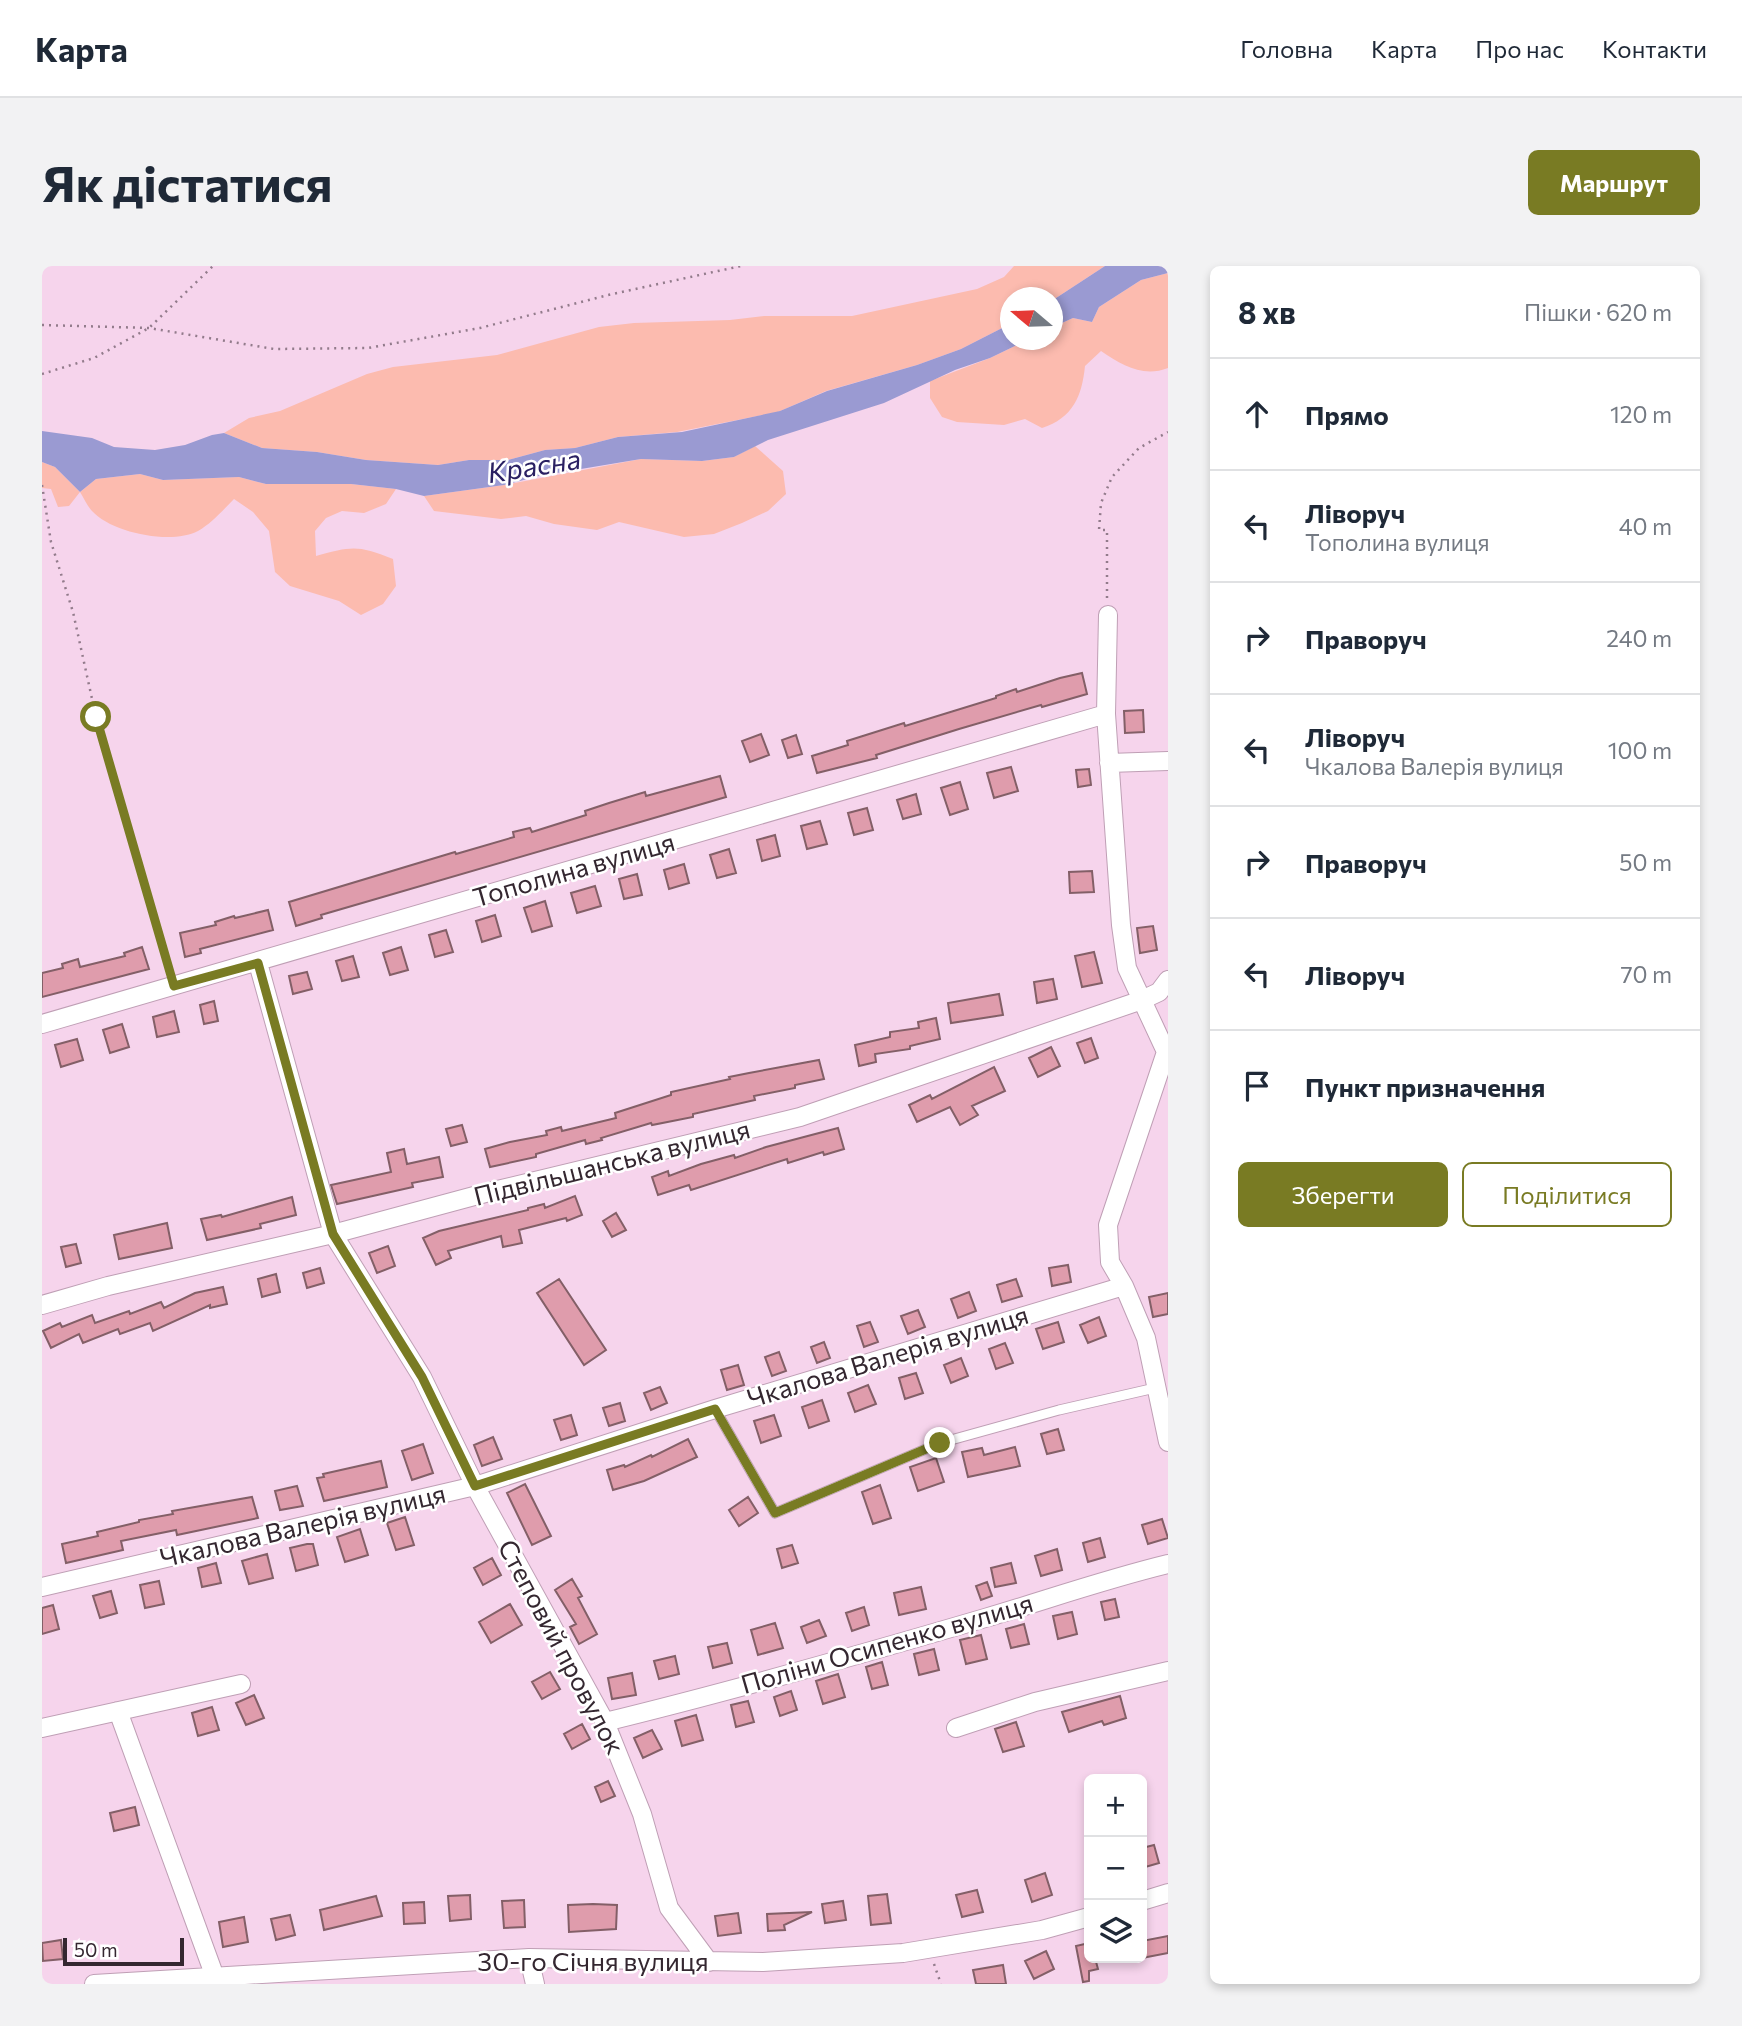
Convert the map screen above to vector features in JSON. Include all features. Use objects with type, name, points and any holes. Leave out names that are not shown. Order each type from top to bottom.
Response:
[{"type":"street","points":[[1108,615],[1106,714],[1122,936],[1127,968],[1167,1054],[1108,1225],[1111,1262],[1146,1338],[1168,1442]]},
{"type":"street","name":"Тополина вулиця","points":[[42,1024],[1106,714]]},
{"type":"street","points":[[1109,763],[1168,761]]},
{"type":"street","name":"Степовий провулок","points":[[258,963],[333,1234],[422,1377],[475,1486],[605,1722],[642,1814],[669,1908],[709,1962]]},
{"type":"street","name":"Підвільшанська вулиця","points":[[42,1305],[108,1286],[333,1234],[489,1192],[800,1116],[1142,1000],[1159,992],[1168,980]]},
{"type":"street","name":"Чкалова Валерія вулиця","points":[[42,1587],[475,1486],[715,1409],[1124,1286]]},
{"type":"street","name":"Поліни Осипенко вулиця","points":[[605,1722],[678,1704],[959,1625],[1111,1578],[1168,1564]]},
{"type":"street","points":[[956,1728],[1035,1702],[1168,1671]]},
{"type":"street","points":[[42,1728],[241,1684]]},
{"type":"street","points":[[118,1711],[215,1977]]},
{"type":"street","points":[[1145,1900],[1168,1893]]},
{"type":"street","name":"30-го Січня вулиця","points":[[94,1984],[529,1958],[763,1962],[903,1952],[1042,1930],[1084,1918]]},
{"type":"street","points":[[529,1958],[535,1984]]},
{"type":"lane","points":[[715,1409],[775,1513],[940,1443],[1059,1410],[1155,1388]]},
{"type":"path","points":[[42,374],[94,358],[149,328],[213,266]]},
{"type":"path","points":[[42,325],[149,328],[274,349],[368,348],[480,328],[608,295],[741,266]]},
{"type":"path","points":[[1108,615],[1107,530],[1099,530],[1101,503],[1111,477],[1139,448],[1168,432]]},
{"type":"path","points":[[42,485],[51,542],[73,611],[96,717],[174,986]]},
{"type":"shaded area","points":[[1014,266],[1105,266],[1063,293],[1063,287],[1000,287],[1000,329],[961,349],[917,365],[826,391],[778,412],[677,432],[618,437],[575,448],[545,450],[508,460],[469,460],[438,465],[262,448],[224,433],[249,418],[280,411],[367,374],[393,367],[497,355],[599,327],[634,323],[730,320],[764,316],[852,316],[977,289],[1004,277]]},
{"type":"shaded area","points":[[1168,273],[1168,368],[1141,371],[1101,351],[1085,366],[1074,405],[1053,424],[1042,428],[1025,419],[1004,425],[957,422],[942,417],[930,398],[930,381],[1006,350],[1063,350],[1063,322],[1073,318],[1092,322],[1099,307],[1141,280]]},
{"type":"shaded area","points":[[755,446],[783,471],[786,494],[768,511],[714,534],[684,537],[619,522],[597,530],[554,524],[526,516],[501,519],[434,511],[424,496],[504,485],[641,459],[702,461],[734,457]]},
{"type":"shaded area","points":[[42,462],[55,467],[80,492],[69,506],[58,507],[51,489],[42,488]]},
{"type":"shaded area","points":[[140,474],[163,480],[239,477],[266,484],[351,484],[396,489],[386,504],[364,513],[342,511],[326,518],[315,531],[316,556],[355,548],[393,559],[396,586],[383,604],[361,615],[339,601],[290,586],[275,572],[269,531],[253,512],[234,499],[198,531],[187,535],[158,537],[127,531],[101,519],[90,509],[80,492],[96,479]]},
{"type":"water","points":[[1105,266],[1168,266],[1168,273],[1141,280],[1099,307],[1092,322],[1073,318],[1063,322],[1063,293]]},
{"type":"water","name":"Красна","points":[[1000,329],[1000,350],[1006,350],[884,403],[768,440],[734,457],[702,461],[641,459],[539,476],[504,485],[424,496],[396,489],[351,484],[266,484],[239,477],[163,480],[140,474],[96,479],[80,492],[55,467],[42,462],[42,431],[92,438],[114,447],[155,450],[185,445],[224,433],[262,448],[317,452],[366,460],[438,465],[469,460],[508,460],[545,450],[575,448],[618,437],[682,432],[780,411],[827,391],[917,365],[961,349]]},
{"type":"building","points":[[1082,673],[1087,694],[959,729],[876,755],[877,758],[817,773],[812,756],[848,745],[847,741],[996,698],[1016,689],[1017,692]]},
{"type":"building","points":[[1143,710],[1144,732],[1125,733],[1124,711]]},
{"type":"building","points":[[761,734],[769,755],[750,762],[742,741]]},
{"type":"building","points":[[796,735],[802,754],[788,758],[782,740]]},
{"type":"building","points":[[1011,767],[1018,791],[994,798],[987,773]]},
{"type":"building","points":[[1089,769],[1091,785],[1078,787],[1076,770]]},
{"type":"building","points":[[720,776],[726,797],[321,915],[322,918],[296,926],[289,902],[514,837],[513,832],[530,828],[532,832],[586,815],[585,811],[645,792],[646,796]]},
{"type":"building","points":[[960,782],[968,809],[950,815],[941,788]]},
{"type":"building","points":[[916,794],[921,814],[903,819],[897,800]]},
{"type":"building","points":[[867,808],[873,830],[854,835],[848,813]]},
{"type":"building","points":[[820,821],[827,844],[807,849],[801,826]]},
{"type":"building","points":[[775,835],[780,856],[762,861],[757,840]]},
{"type":"building","points":[[729,849],[736,873],[717,878],[710,855]]},
{"type":"building","points":[[684,864],[689,883],[669,889],[664,870]]},
{"type":"building","points":[[1092,871],[1094,892],[1070,893],[1069,872]]},
{"type":"building","points":[[637,874],[642,895],[624,899],[619,879]]},
{"type":"building","points":[[595,886],[601,906],[577,913],[571,893]]},
{"type":"building","points":[[545,901],[552,926],[532,932],[524,908]]},
{"type":"building","points":[[268,910],[273,930],[200,949],[201,953],[185,957],[180,933],[216,925],[215,922],[234,916],[235,918]]},
{"type":"building","points":[[495,915],[501,936],[482,942],[476,921]]},
{"type":"building","points":[[1153,926],[1157,950],[1140,953],[1137,928]]},
{"type":"building","points":[[446,930],[453,952],[435,957],[429,935]]},
{"type":"building","points":[[142,947],[149,969],[42,997],[42,973],[63,968],[62,964],[78,959],[80,967],[125,956],[124,953]]},
{"type":"building","points":[[401,947],[408,970],[390,975],[383,953]]},
{"type":"building","points":[[1094,952],[1102,983],[1082,987],[1075,956]]},
{"type":"building","points":[[353,956],[359,977],[342,981],[336,961]]},
{"type":"building","points":[[307,972],[312,989],[293,994],[289,976]]},
{"type":"building","points":[[1053,979],[1057,999],[1037,1003],[1034,982]]},
{"type":"building","points":[[999,994],[1003,1015],[951,1023],[948,1003]]},
{"type":"building","points":[[214,1001],[218,1021],[204,1024],[200,1005]]},
{"type":"building","points":[[174,1011],[179,1032],[157,1037],[153,1017]]},
{"type":"building","points":[[936,1018],[940,1039],[910,1046],[910,1049],[875,1054],[876,1062],[859,1066],[855,1045],[890,1037],[890,1032],[919,1028],[918,1022]]},
{"type":"building","points":[[122,1024],[129,1047],[110,1053],[103,1030]]},
{"type":"building","points":[[1091,1038],[1098,1058],[1085,1063],[1077,1043]]},
{"type":"building","points":[[77,1039],[83,1060],[61,1067],[55,1045]]},
{"type":"building","points":[[1051,1047],[1060,1066],[1038,1077],[1029,1058]]},
{"type":"building","points":[[819,1060],[824,1079],[754,1096],[755,1100],[693,1114],[693,1117],[652,1125],[651,1123],[601,1138],[602,1140],[586,1144],[585,1140],[536,1154],[536,1157],[490,1167],[485,1149],[547,1135],[546,1131],[561,1127],[562,1131],[616,1118],[615,1113],[671,1095],[671,1092],[730,1079],[729,1077]]},
{"type":"building","points":[[994,1067],[1005,1091],[972,1106],[978,1115],[960,1125],[950,1107],[917,1122],[909,1105],[930,1095],[932,1099]]},
{"type":"building","points":[[462,1125],[467,1142],[451,1146],[446,1129]]},
{"type":"building","points":[[838,1128],[844,1149],[824,1155],[823,1152],[788,1163],[787,1159],[691,1190],[689,1185],[658,1195],[652,1177],[668,1171],[669,1176],[701,1164],[734,1155],[735,1158]]},
{"type":"building","points":[[404,1149],[407,1164],[439,1157],[443,1177],[412,1183],[413,1187],[337,1204],[331,1185],[391,1172],[387,1153]]},
{"type":"building","points":[[575,1196],[582,1215],[567,1221],[566,1218],[519,1230],[522,1243],[503,1247],[501,1236],[448,1251],[451,1258],[436,1265],[423,1238],[439,1231],[544,1204],[545,1208]]},
{"type":"building","points":[[292,1197],[296,1215],[260,1224],[261,1228],[207,1240],[201,1219],[222,1217]]},
{"type":"building","points":[[616,1213],[626,1230],[612,1237],[603,1221]]},
{"type":"building","points":[[167,1223],[172,1248],[119,1259],[114,1235]]},
{"type":"building","points":[[76,1244],[81,1263],[66,1267],[61,1247]]},
{"type":"building","points":[[388,1246],[395,1266],[377,1273],[369,1253]]},
{"type":"building","points":[[1068,1265],[1071,1282],[1052,1286],[1049,1268]]},
{"type":"building","points":[[320,1268],[324,1283],[307,1288],[303,1273]]},
{"type":"building","points":[[276,1274],[280,1292],[262,1297],[258,1279]]},
{"type":"building","points":[[559,1279],[606,1350],[584,1365],[537,1293]]},
{"type":"building","points":[[1016,1279],[1022,1296],[1002,1302],[997,1285]]},
{"type":"building","points":[[223,1287],[227,1304],[210,1308],[210,1305],[153,1331],[150,1323],[120,1334],[118,1329],[83,1343],[79,1334],[51,1348],[43,1331],[60,1323],[62,1327],[92,1315],[95,1323],[161,1302],[164,1308],[195,1293]]},
{"type":"building","points":[[969,1292],[976,1311],[958,1318],[951,1299]]},
{"type":"building","points":[[1168,1293],[1168,1314],[1153,1317],[1149,1297]]},
{"type":"building","points":[[918,1310],[925,1327],[908,1334],[901,1316]]},
{"type":"building","points":[[1099,1317],[1106,1336],[1088,1343],[1080,1325]]},
{"type":"building","points":[[870,1322],[878,1342],[864,1347],[857,1326]]},
{"type":"building","points":[[1058,1322],[1064,1342],[1043,1349],[1036,1329]]},
{"type":"building","points":[[824,1342],[830,1358],[817,1363],[811,1347]]},
{"type":"building","points":[[1005,1343],[1013,1363],[996,1369],[989,1349]]},
{"type":"building","points":[[779,1352],[786,1371],[772,1376],[765,1357]]},
{"type":"building","points":[[961,1358],[968,1376],[951,1383],[944,1365]]},
{"type":"building","points":[[738,1365],[744,1385],[727,1390],[721,1370]]},
{"type":"building","points":[[916,1373],[923,1393],[905,1399],[899,1378]]},
{"type":"building","points":[[868,1385],[876,1404],[855,1412],[848,1393]]},
{"type":"building","points":[[660,1387],[667,1403],[651,1410],[644,1393]]},
{"type":"building","points":[[822,1400],[829,1421],[809,1428],[802,1407]]},
{"type":"building","points":[[620,1403],[625,1421],[609,1426],[603,1408]]},
{"type":"building","points":[[571,1415],[577,1435],[561,1440],[554,1420]]},
{"type":"building","points":[[774,1415],[781,1436],[761,1443],[754,1421]]},
{"type":"building","points":[[1058,1429],[1064,1450],[1047,1454],[1041,1434]]},
{"type":"building","points":[[493,1437],[502,1459],[482,1466],[474,1445]]},
{"type":"building","points":[[688,1439],[697,1457],[644,1481],[613,1490],[607,1470],[624,1465],[625,1467],[651,1455],[652,1457]]},
{"type":"building","points":[[423,1444],[433,1473],[412,1480],[402,1451]]},
{"type":"building","points":[[1015,1447],[1020,1466],[968,1477],[962,1452],[982,1448],[984,1455]]},
{"type":"building","points":[[936,1458],[944,1482],[918,1491],[910,1467]]},
{"type":"building","points":[[381,1461],[387,1487],[324,1501],[317,1478],[324,1477],[323,1474]]},
{"type":"building","points":[[525,1484],[551,1536],[532,1545],[507,1493]]},
{"type":"building","points":[[880,1485],[891,1518],[873,1524],[862,1492]]},
{"type":"building","points":[[297,1486],[303,1506],[280,1510],[275,1491]]},
{"type":"building","points":[[252,1497],[258,1518],[177,1535],[176,1530],[121,1541],[123,1550],[66,1563],[62,1544],[98,1536],[97,1532],[139,1520],[173,1514],[172,1511]]},
{"type":"building","points":[[748,1497],[758,1513],[739,1526],[729,1510]]},
{"type":"building","points":[[405,1517],[414,1545],[396,1550],[387,1523]]},
{"type":"building","points":[[1162,1519],[1168,1538],[1148,1544],[1142,1525]]},
{"type":"building","points":[[360,1529],[368,1555],[345,1562],[337,1537]]},
{"type":"building","points":[[1100,1538],[1105,1557],[1088,1562],[1083,1543]]},
{"type":"building","points":[[313,1544],[318,1565],[296,1571],[290,1548]]},
{"type":"building","points":[[792,1545],[798,1563],[782,1568],[777,1549]]},
{"type":"building","points":[[1057,1549],[1062,1570],[1041,1576],[1035,1556]]},
{"type":"building","points":[[267,1554],[273,1578],[249,1584],[242,1561]]},
{"type":"building","points":[[492,1558],[501,1575],[483,1585],[474,1568]]},
{"type":"building","points":[[216,1563],[221,1583],[202,1587],[198,1568]]},
{"type":"building","points":[[1011,1563],[1016,1583],[995,1587],[991,1568]]},
{"type":"building","points":[[572,1579],[582,1596],[578,1598],[597,1634],[579,1644],[570,1627],[576,1624],[555,1590]]},
{"type":"building","points":[[159,1581],[164,1604],[145,1608],[140,1585]]},
{"type":"building","points":[[987,1582],[992,1596],[981,1600],[976,1586]]},
{"type":"building","points":[[921,1587],[926,1609],[899,1615],[894,1593]]},
{"type":"building","points":[[111,1591],[117,1613],[100,1618],[93,1596]]},
{"type":"building","points":[[1115,1599],[1119,1617],[1105,1620],[1101,1602]]},
{"type":"building","points":[[510,1604],[522,1625],[491,1643],[479,1622]]},
{"type":"building","points":[[53,1605],[59,1629],[42,1634],[42,1608]]},
{"type":"building","points":[[864,1607],[869,1625],[852,1631],[846,1613]]},
{"type":"building","points":[[1072,1612],[1077,1634],[1058,1639],[1053,1616]]},
{"type":"building","points":[[819,1620],[826,1636],[807,1643],[801,1627]]},
{"type":"building","points":[[775,1623],[783,1648],[758,1655],[751,1630]]},
{"type":"building","points":[[1024,1624],[1029,1644],[1011,1648],[1006,1629]]},
{"type":"building","points":[[981,1635],[987,1659],[966,1664],[960,1640]]},
{"type":"building","points":[[727,1643],[732,1663],[713,1668],[708,1647]]},
{"type":"building","points":[[934,1649],[939,1670],[919,1675],[914,1654]]},
{"type":"building","points":[[675,1656],[679,1674],[659,1679],[654,1661]]},
{"type":"building","points":[[882,1662],[888,1685],[872,1689],[866,1667]]},
{"type":"building","points":[[550,1672],[560,1689],[542,1699],[532,1682]]},
{"type":"building","points":[[632,1673],[636,1695],[612,1699],[608,1678]]},
{"type":"building","points":[[838,1674],[845,1697],[823,1704],[816,1681]]},
{"type":"building","points":[[791,1691],[797,1710],[780,1716],[774,1697]]},
{"type":"building","points":[[254,1695],[264,1718],[246,1725],[236,1703]]},
{"type":"building","points":[[1120,1696],[1126,1718],[1104,1725],[1102,1721],[1069,1732],[1062,1712]]},
{"type":"building","points":[[748,1701],[754,1722],[736,1727],[731,1705]]},
{"type":"building","points":[[212,1707],[219,1730],[198,1736],[192,1713]]},
{"type":"building","points":[[696,1715],[703,1740],[682,1746],[675,1721]]},
{"type":"building","points":[[1016,1722],[1024,1746],[1003,1752],[995,1729]]},
{"type":"building","points":[[582,1724],[590,1739],[572,1749],[564,1734]]},
{"type":"building","points":[[652,1730],[662,1749],[643,1758],[634,1738]]},
{"type":"building","points":[[608,1781],[615,1796],[601,1802],[595,1787]]},
{"type":"building","points":[[135,1807],[139,1825],[114,1831],[110,1813]]},
{"type":"building","points":[[1154,1845],[1159,1863],[1147,1867],[1147,1847]]},
{"type":"building","points":[[1045,1873],[1052,1895],[1032,1902],[1025,1880]]},
{"type":"building","points":[[977,1890],[983,1912],[962,1917],[956,1895]]},
{"type":"building","points":[[887,1894],[891,1923],[871,1925],[868,1896]]},
{"type":"building","points":[[470,1895],[471,1919],[450,1921],[448,1896]]},
{"type":"building","points":[[376,1896],[382,1916],[324,1930],[320,1910]]},
{"type":"building","points":[[524,1900],[525,1927],[504,1928],[502,1901]]},
{"type":"building","points":[[843,1901],[846,1920],[825,1923],[822,1904]]},
{"type":"building","points":[[424,1902],[425,1923],[404,1924],[403,1903]]},
{"type":"building","points":[[568,1905],[617,1905],[616,1929],[569,1932]]},
{"type":"building","points":[[812,1912],[784,1925],[785,1930],[768,1931],[767,1914]]},
{"type":"building","points":[[738,1913],[741,1933],[718,1936],[715,1916]]},
{"type":"building","points":[[290,1915],[295,1935],[276,1940],[271,1919]]},
{"type":"building","points":[[244,1917],[248,1942],[223,1947],[219,1922]]},
{"type":"building","points":[[1168,1936],[1168,1953],[1147,1957],[1147,1940]]},
{"type":"building","points":[[61,1940],[63,1959],[43,1961],[42,1943]]},
{"type":"building","points":[[1084,1944],[1084,1963],[1096,1963],[1098,1969],[1089,1971],[1089,1981],[1083,1982],[1076,1946]]},
{"type":"building","points":[[1046,1951],[1054,1969],[1034,1979],[1025,1961]]},
{"type":"building","points":[[1003,1965],[1006,1984],[976,1984],[973,1970]]},
{"type":"route","points":[[96,717],[174,986],[258,963],[333,1234],[422,1377],[475,1486],[715,1409],[775,1513],[940,1443]]}]
